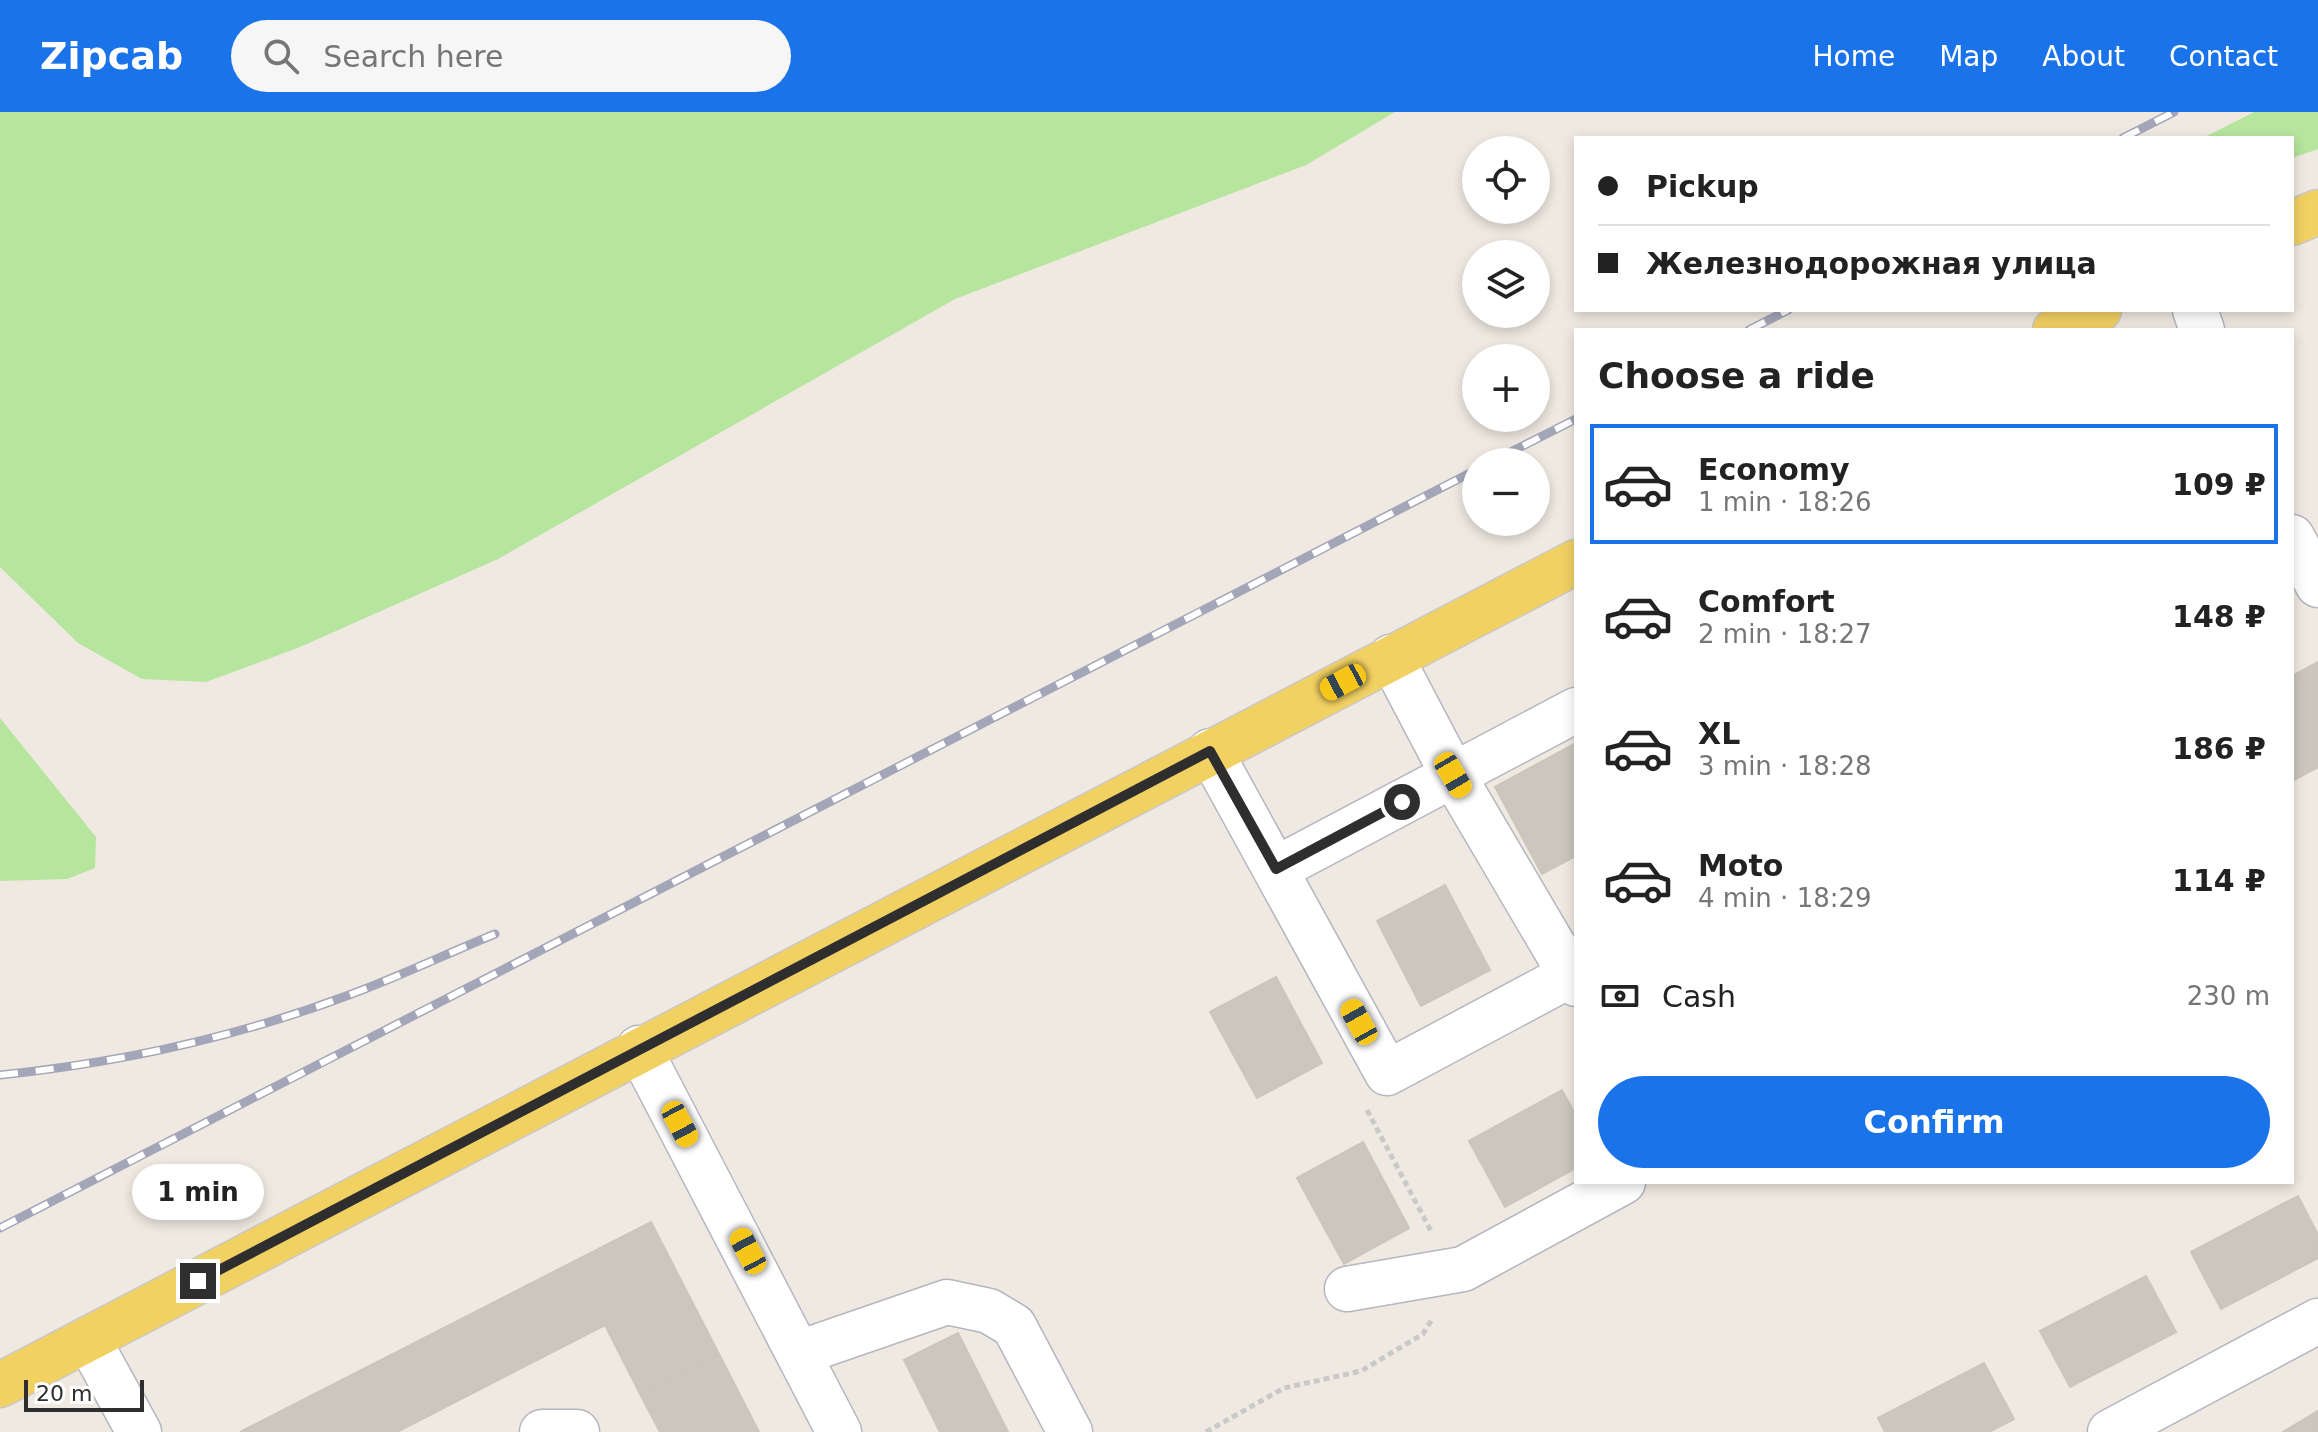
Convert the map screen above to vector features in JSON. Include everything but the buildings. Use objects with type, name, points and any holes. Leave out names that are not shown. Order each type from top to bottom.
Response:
[{"type":"main road","points":[[2294,222],[2318,212]]},
{"type":"main road","points":[[2059,328],[2095,312]]},
{"type":"main road","points":[[0,1385],[639,1048],[1574,563]]},
{"type":"street","points":[[2294,541],[2318,587],[2294,603]]},
{"type":"street","points":[[1210,751],[1387,1073],[1574,977],[1453,775],[1391,657]]},
{"type":"street","points":[[1276,869],[1574,711]]},
{"type":"street","points":[[639,1048],[839,1432]]},
{"type":"street","points":[[1347,1289],[1457,1270],[1619,1184]]},
{"type":"street","points":[[799,1353],[947,1302],[989,1311],[1014,1326],[1070,1432]]},
{"type":"street","points":[[2128,1428],[2318,1321]]},
{"type":"street","points":[[88,1339],[139,1432]]},
{"type":"street","points":[[542,1432],[577,1432]]},
{"type":"path","points":[[1206,1432],[1284,1388],[1361,1371],[1423,1334],[1457,1270],[1366,1112],[1387,1073]]},
{"type":"green space","points":[[0,112],[1395,112],[1306,165],[955,299],[498,559],[300,647],[206,682],[142,679],[78,643],[0,567]]},
{"type":"green space","points":[[2254,112],[2318,112],[2318,149],[2294,157],[2294,136],[2207,136]]},
{"type":"green space","points":[[0,718],[96,837],[95,868],[67,879],[0,881]]},
{"type":"railway","points":[[2127,136],[2174,112]]},
{"type":"railway","points":[[1753,328],[1784,312]]},
{"type":"railway","points":[[1519,448],[1574,420]]},
{"type":"railway","points":[[0,1228],[1462,477]]},
{"type":"railway","points":[[0,1075],[133,1055],[264,1024],[367,988],[495,934]]},
{"type":"route","points":[[198,1281],[1210,751],[1276,869],[1402,802]]}]
